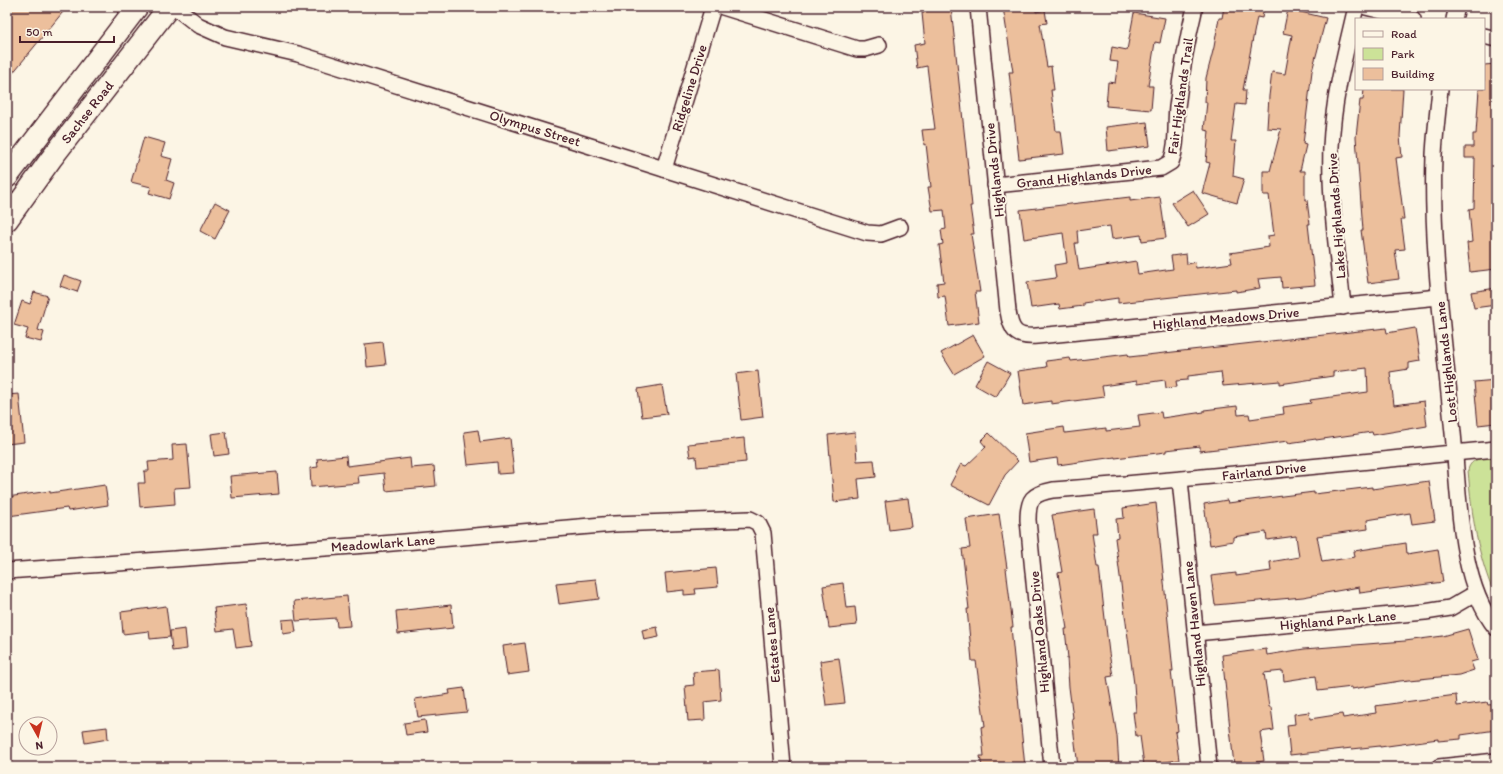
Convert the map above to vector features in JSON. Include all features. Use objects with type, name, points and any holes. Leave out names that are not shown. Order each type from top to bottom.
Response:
[{"type":"main road","name":"Sachse Road","points":[[7,177],[138,7]]},
{"type":"main road","name":"Sachse Road","points":[[7,220],[51,158],[169,7]]},
{"type":"street","name":"Olympus Street","points":[[175,7],[198,25],[225,37],[298,54],[867,233],[881,234],[900,227]]},
{"type":"street","name":"Ridgeline Drive","points":[[664,169],[713,7]]},
{"type":"street","points":[[723,7],[857,49],[872,48],[879,45]]},
{"type":"street","name":"Highlands Drive","points":[[978,7],[1008,311],[1010,322],[1015,331]]},
{"type":"street","name":"Fair Highlands Trail","points":[[1171,162],[1175,151],[1177,110],[1184,54],[1195,7]]},
{"type":"street","name":"Lake Highlands Drive","points":[[1343,307],[1332,182],[1331,148],[1336,93],[1356,7]]},
{"type":"street","points":[[1366,7],[1409,18]]},
{"type":"street","points":[[1454,18],[1457,7]]},
{"type":"street","points":[[1485,36],[1496,39]]},
{"type":"street","name":"Lost Highlands Lane","points":[[1440,90],[1434,155],[1435,226],[1439,297],[1464,546],[1476,593],[1489,620],[1496,628]]},
{"type":"street","name":"Grand Highlands Drive","points":[[995,184],[1161,168],[1171,162]]},
{"type":"street","name":"Highland Meadows Drive","points":[[1015,331],[1025,337],[1439,297]]},
{"type":"street","name":"Fairland Drive","points":[[1033,497],[1053,490],[1180,480],[1248,472],[1496,449]]},
{"type":"street","name":"Highland Haven Lane","points":[[1180,480],[1209,767]]},
{"type":"street","name":"Highland Oaks Drive","points":[[1033,497],[1028,508],[1028,520],[1052,767]]},
{"type":"street","name":"Meadowlark Lane","points":[[7,572],[380,544],[614,524],[750,519],[758,523]]},
{"type":"street","name":"Estates Lane","points":[[758,523],[763,532],[783,767]]},
{"type":"street","name":"Highland Park Lane","points":[[1195,633],[1425,612],[1450,608],[1476,593]]},
{"type":"street","points":[[1439,767],[1496,761]]},
{"type":"green space","points":[[1496,457],[1496,598],[1484,566],[1476,536],[1468,470],[1475,460]]},
{"type":"building","points":[[12,7],[67,7],[7,80],[7,14]]},
{"type":"building","points":[[924,7],[951,7],[972,206],[970,206],[974,234],[971,234],[980,292],[975,292],[979,322],[949,326],[945,296],[938,297],[937,283],[944,282],[939,245],[943,244],[941,230],[946,229],[944,210],[932,211],[928,187],[931,187],[926,144],[924,145],[922,130],[935,129],[927,66],[917,68],[914,45],[925,43],[922,13],[924,13]]},
{"type":"building","points":[[1003,7],[1036,7],[1036,12],[1045,10],[1047,23],[1040,24],[1047,67],[1051,66],[1054,90],[1051,90],[1056,131],[1061,131],[1064,154],[1019,159],[1009,72],[1013,72]]},
{"type":"building","points":[[1224,7],[1264,7],[1262,18],[1257,17],[1243,90],[1246,90],[1245,105],[1236,104],[1231,141],[1236,141],[1233,176],[1244,179],[1237,203],[1202,193],[1210,163],[1206,162],[1209,131],[1204,130],[1207,102],[1205,102],[1206,78],[1214,47],[1219,18],[1222,18]]},
{"type":"building","points":[[1288,9],[1326,18],[1312,71],[1303,144],[1306,145],[1300,171],[1305,171],[1305,200],[1307,200],[1310,224],[1308,224],[1315,285],[1282,288],[1281,277],[1258,279],[1260,288],[1236,292],[1236,290],[1118,303],[1118,298],[1083,303],[1083,306],[1060,309],[1059,304],[1031,308],[1027,282],[1056,278],[1054,265],[1067,263],[1063,233],[1024,239],[1020,210],[1130,197],[1130,201],[1160,197],[1166,238],[1142,241],[1141,235],[1112,239],[1110,226],[1077,231],[1078,243],[1075,243],[1079,270],[1136,261],[1138,274],[1173,269],[1171,256],[1186,254],[1187,264],[1195,262],[1196,268],[1232,263],[1230,253],[1269,247],[1268,236],[1274,235],[1269,195],[1263,195],[1263,171],[1270,171],[1281,129],[1267,128],[1272,72],[1285,74],[1292,35],[1283,33]]},
{"type":"building","points":[[1134,13],[1165,18],[1160,43],[1155,42],[1148,86],[1153,86],[1151,110],[1106,106],[1108,82],[1115,83],[1118,62],[1110,61],[1112,47],[1127,50]]},
{"type":"building","points":[[1496,64],[1496,269],[1470,272],[1467,243],[1472,242],[1469,209],[1474,208],[1475,158],[1465,158],[1465,147],[1473,147],[1473,134],[1476,134],[1479,90],[1485,90],[1485,65]]},
{"type":"building","points":[[1364,90],[1403,90],[1400,136],[1402,157],[1396,158],[1404,219],[1401,219],[1405,249],[1395,250],[1399,279],[1368,283],[1361,230],[1363,230],[1356,137],[1360,100],[1363,100]]},
{"type":"building","points":[[1147,122],[1150,146],[1108,151],[1106,127]]},
{"type":"building","points":[[144,137],[165,143],[161,156],[172,159],[166,180],[174,183],[169,199],[149,193],[151,187],[131,182]]},
{"type":"building","points":[[1193,190],[1209,214],[1188,227],[1172,203]]},
{"type":"building","points":[[215,202],[230,210],[215,239],[200,231]]},
{"type":"building","points":[[64,275],[81,281],[77,292],[60,286]]},
{"type":"building","points":[[1496,288],[1496,305],[1474,308],[1471,292]]},
{"type":"building","points":[[34,292],[48,296],[38,330],[44,332],[41,342],[25,338],[28,329],[14,325],[22,301],[30,304]]},
{"type":"building","points":[[1386,328],[1387,333],[1415,328],[1420,361],[1409,363],[1409,369],[1390,372],[1394,405],[1424,401],[1427,426],[1373,435],[1372,432],[1316,440],[1288,443],[1288,441],[1200,451],[1200,446],[1166,450],[1166,452],[1058,465],[1057,458],[1029,462],[1025,433],[1064,427],[1065,433],[1106,428],[1106,431],[1140,427],[1138,415],[1161,412],[1162,418],[1204,412],[1204,410],[1237,406],[1238,415],[1249,414],[1250,419],[1284,414],[1283,407],[1311,403],[1310,400],[1368,392],[1367,368],[1333,372],[1333,376],[1280,384],[1280,381],[1223,386],[1221,372],[1188,376],[1188,380],[1176,381],[1177,387],[1166,388],[1165,380],[1137,384],[1137,381],[1102,386],[1104,397],[1051,404],[1051,401],[1023,405],[1018,371],[1047,367],[1046,361],[1070,358],[1071,361],[1128,354],[1129,357]]},
{"type":"building","points":[[973,335],[985,356],[954,374],[941,353]]},
{"type":"building","points":[[383,342],[386,365],[367,367],[365,344]]},
{"type":"building","points":[[988,361],[1010,373],[996,397],[975,385]]},
{"type":"building","points":[[758,371],[763,417],[741,420],[736,374]]},
{"type":"building","points":[[1496,380],[1496,423],[1478,425],[1474,382]]},
{"type":"building","points":[[662,385],[667,414],[642,417],[638,389]]},
{"type":"building","points":[[19,394],[24,442],[7,444],[7,395]]},
{"type":"building","points":[[478,430],[480,442],[510,438],[514,473],[498,474],[497,462],[468,465],[464,432]]},
{"type":"building","points":[[226,432],[229,454],[214,456],[211,434]]},
{"type":"building","points":[[855,432],[857,461],[874,460],[876,477],[858,479],[860,499],[834,502],[828,435]]},
{"type":"building","points":[[989,433],[1018,461],[1005,475],[989,505],[950,485],[961,464],[966,466],[986,447],[981,441]]},
{"type":"building","points":[[744,438],[746,462],[697,467],[696,456],[690,457],[688,444]]},
{"type":"building","points":[[187,444],[191,487],[174,488],[175,504],[140,507],[138,483],[145,483],[144,471],[149,471],[148,462],[173,460],[172,445]]},
{"type":"building","points":[[346,456],[347,466],[410,458],[411,468],[434,466],[436,486],[386,491],[384,473],[358,476],[359,483],[311,487],[310,468],[318,467],[317,459]]},
{"type":"building","points":[[277,472],[279,494],[232,498],[230,476]]},
{"type":"building","points":[[1429,481],[1435,521],[1412,524],[1410,513],[1367,520],[1368,529],[1317,536],[1322,562],[1355,557],[1354,551],[1406,543],[1407,554],[1438,549],[1443,582],[1360,593],[1359,587],[1303,597],[1215,605],[1211,576],[1236,573],[1236,576],[1271,571],[1270,562],[1299,557],[1296,536],[1267,540],[1266,532],[1233,537],[1233,541],[1210,545],[1204,504],[1227,500],[1228,503],[1314,492],[1314,494],[1372,487],[1372,489]]},
{"type":"building","points":[[105,485],[108,505],[68,511],[67,508],[8,516],[7,497],[50,491],[50,493]]},
{"type":"building","points":[[908,498],[912,527],[889,530],[885,501]]},
{"type":"building","points":[[1156,503],[1173,671],[1171,671],[1178,731],[1175,732],[1179,760],[1144,765],[1140,736],[1136,736],[1133,712],[1136,712],[1134,684],[1115,538],[1118,537],[1116,519],[1124,518],[1123,508]]},
{"type":"building","points":[[1094,509],[1097,533],[1092,533],[1097,567],[1099,567],[1113,676],[1107,677],[1117,736],[1119,767],[1078,767],[1069,687],[1065,629],[1067,629],[1058,573],[1062,572],[1052,515]]},
{"type":"building","points":[[999,514],[1007,568],[1013,627],[1011,627],[1025,767],[982,767],[980,756],[984,756],[981,727],[985,726],[976,661],[972,661],[967,609],[969,609],[962,549],[970,548],[966,519]]},
{"type":"building","points":[[716,568],[718,587],[695,589],[696,594],[684,595],[684,590],[667,592],[665,573]]},
{"type":"building","points":[[596,579],[599,599],[559,604],[556,583]]},
{"type":"building","points":[[843,583],[846,608],[855,607],[857,625],[829,628],[823,586]]},
{"type":"building","points":[[347,596],[350,626],[337,627],[336,618],[296,621],[294,601]]},
{"type":"building","points":[[246,604],[251,646],[236,648],[233,629],[217,631],[214,608]]},
{"type":"building","points":[[451,605],[453,628],[398,634],[396,611]]},
{"type":"building","points":[[166,606],[170,637],[150,639],[149,631],[123,634],[121,612]]},
{"type":"building","points":[[294,619],[296,632],[283,634],[282,620]]},
{"type":"building","points":[[657,627],[659,637],[644,640],[642,630]]},
{"type":"building","points":[[185,629],[187,649],[172,651],[170,631]]},
{"type":"building","points":[[1468,629],[1478,660],[1471,662],[1474,670],[1459,675],[1400,681],[1352,689],[1352,687],[1318,691],[1316,676],[1284,681],[1283,671],[1264,673],[1274,730],[1260,732],[1264,761],[1234,765],[1222,655],[1266,649],[1267,655],[1304,649],[1405,641],[1443,636]]},
{"type":"building","points":[[525,643],[529,672],[507,675],[503,646]]},
{"type":"building","points":[[839,658],[845,703],[826,705],[820,661]]},
{"type":"building","points":[[719,670],[721,700],[704,702],[705,720],[688,721],[685,686],[694,685],[693,672]]},
{"type":"building","points":[[464,688],[467,712],[418,717],[415,699],[450,694],[449,690]]},
{"type":"building","points":[[1456,695],[1457,706],[1487,702],[1488,705],[1496,704],[1496,730],[1461,735],[1461,739],[1438,741],[1438,739],[1380,747],[1352,748],[1290,755],[1287,725],[1295,724],[1294,714],[1309,712],[1310,719],[1342,714],[1343,718],[1376,713],[1375,706]]},
{"type":"building","points":[[425,720],[427,732],[406,735],[404,723]]},
{"type":"building","points":[[107,727],[108,739],[85,743],[83,730]]}]
